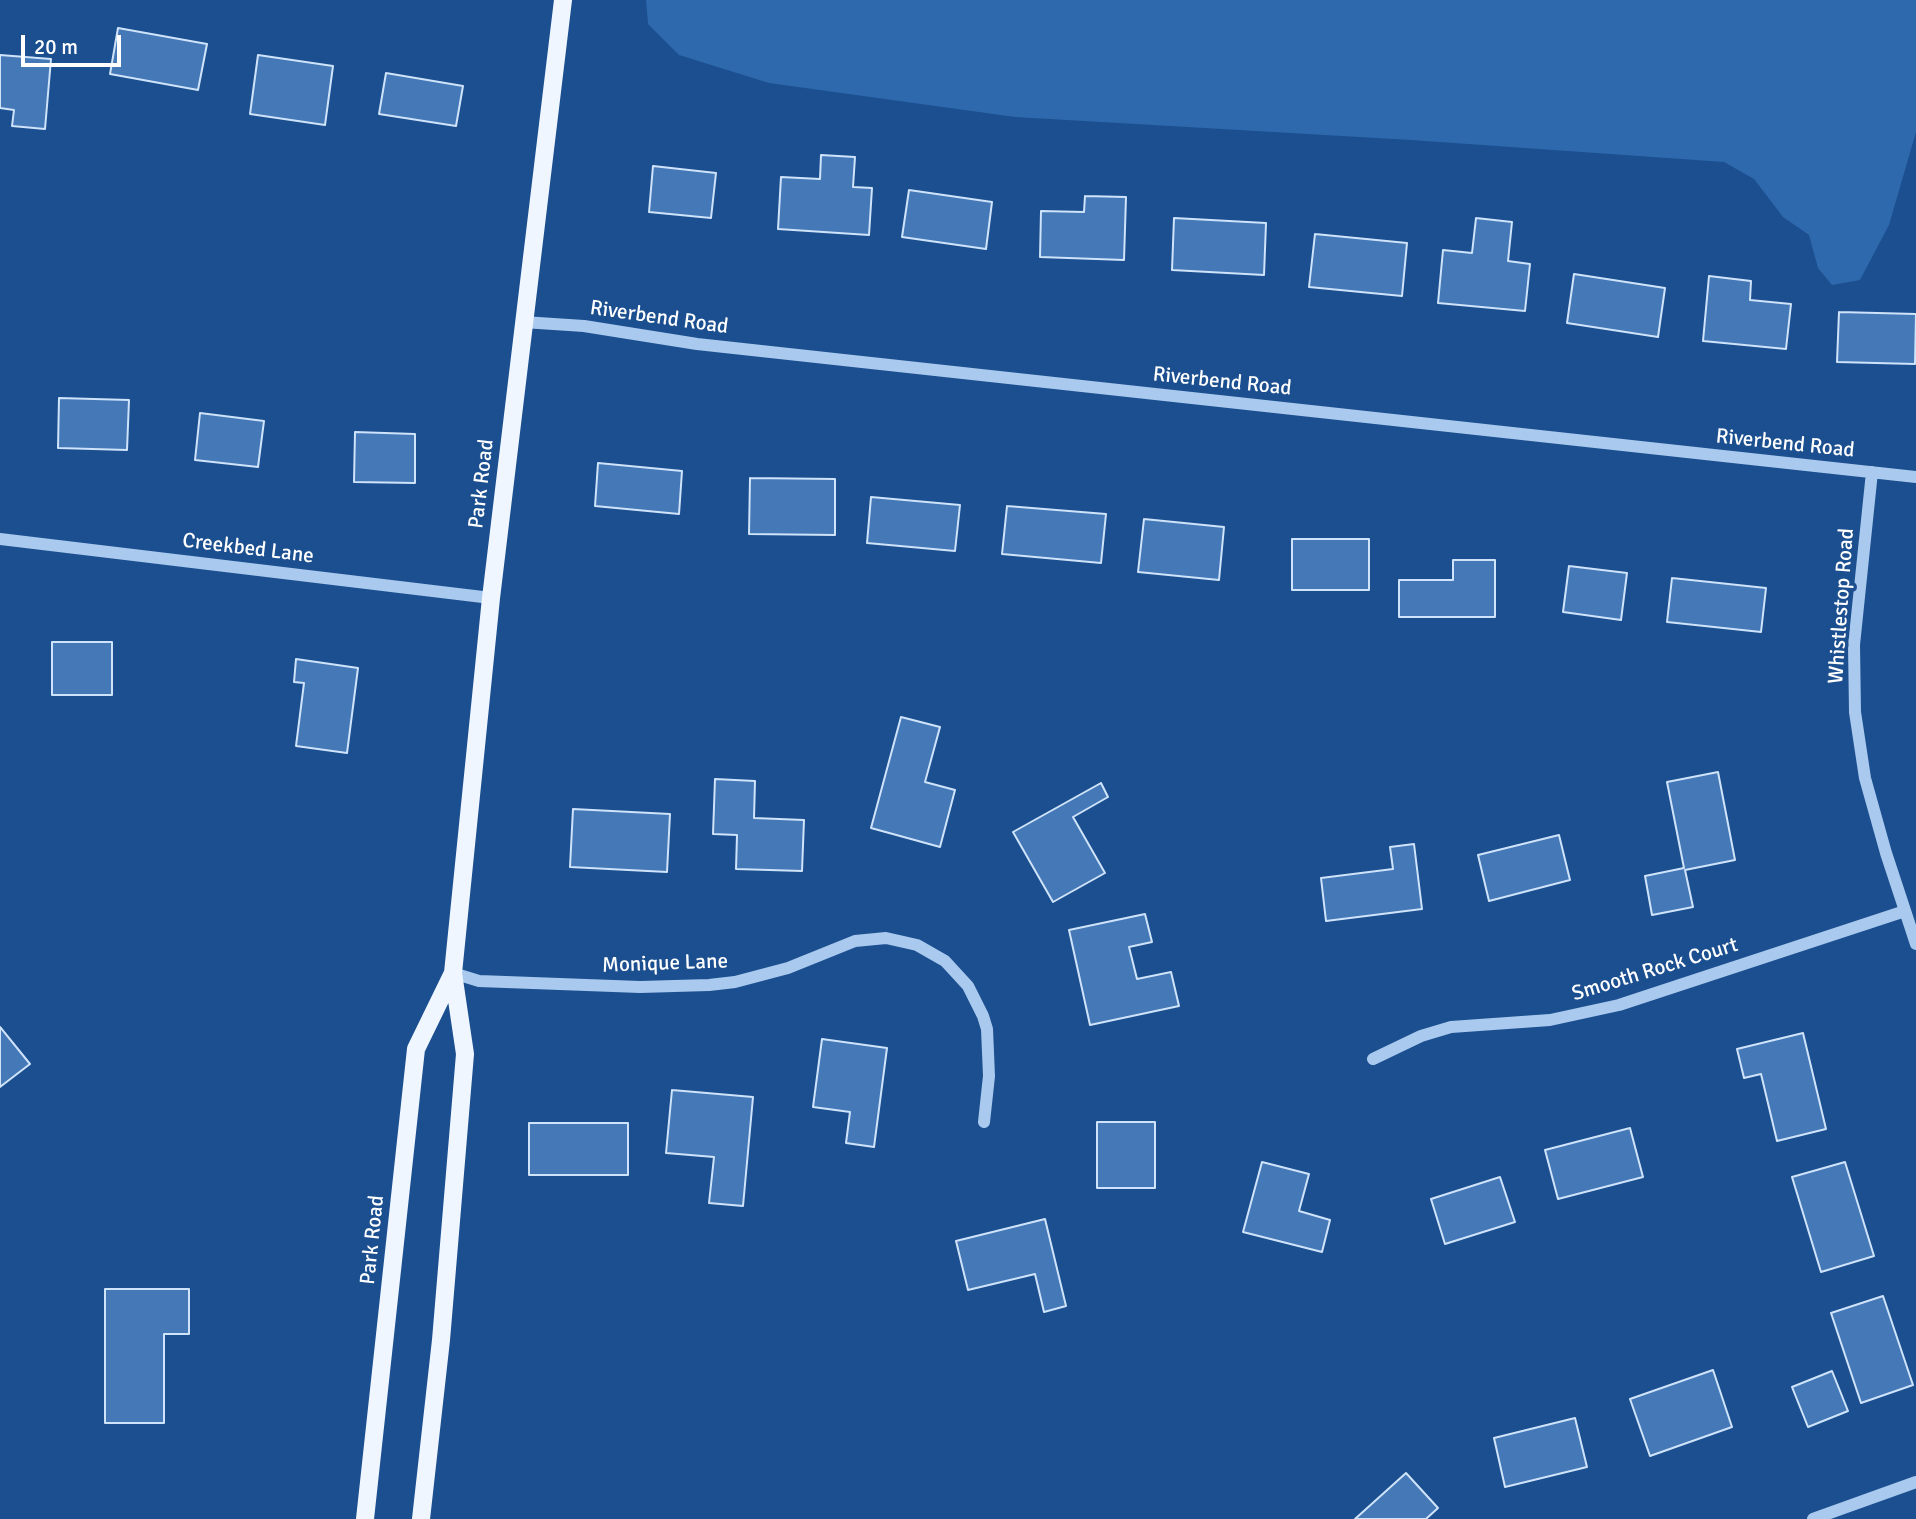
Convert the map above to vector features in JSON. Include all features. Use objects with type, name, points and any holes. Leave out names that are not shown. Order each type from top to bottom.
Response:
[{"type":"main road","name":"Park Road","points":[[421,1519],[441,1340],[465,1054],[453,973],[491,598],[563,0]]},
{"type":"main road","name":"Park Road","points":[[365,1519],[416,1049],[453,973]]},
{"type":"street","name":"Riverbend Road","points":[[523,322],[584,326],[697,344],[1916,477]]},
{"type":"street","name":"Whistlestop Road","points":[[1872,472],[1854,645],[1855,712],[1865,778],[1916,944]]},
{"type":"street","name":"Creekbed Lane","points":[[0,539],[491,598]]},
{"type":"street","name":"Smooth Rock Court","points":[[1373,1059],[1421,1037],[1451,1027],[1550,1020],[1619,1005],[1905,911]]},
{"type":"street","name":"Monique Lane","points":[[453,973],[479,981],[640,987],[709,985],[735,982],[788,968],[855,941],[886,939],[917,945],[945,961],[968,986],[983,1016],[987,1029],[989,1076],[984,1122]]},
{"type":"street","points":[[1813,1519],[1916,1482]]},
{"type":"shaded area","points":[[646,0],[1916,0],[1916,132],[1889,225],[1860,280],[1832,285],[1818,268],[1809,235],[1783,217],[1754,179],[1724,162],[1411,140],[1015,117],[769,83],[679,55],[648,24]]},
{"type":"building","points":[[118,28],[207,44],[198,90],[110,74]]},
{"type":"building","points":[[0,55],[51,59],[45,129],[12,126],[14,110],[0,108]]},
{"type":"building","points":[[258,55],[333,66],[325,125],[250,114]]},
{"type":"building","points":[[386,73],[463,86],[456,126],[379,114]]},
{"type":"building","points":[[821,155],[855,157],[853,187],[872,188],[869,235],[778,229],[781,177],[820,179]]},
{"type":"building","points":[[653,166],[716,173],[711,218],[649,212]]},
{"type":"building","points":[[909,190],[992,202],[986,249],[902,237]]},
{"type":"building","points":[[1085,196],[1126,197],[1124,260],[1040,257],[1041,211],[1084,212]]},
{"type":"building","points":[[1174,218],[1266,223],[1264,275],[1172,270]]},
{"type":"building","points":[[1476,218],[1512,222],[1508,261],[1530,264],[1525,311],[1438,303],[1443,250],[1472,253]]},
{"type":"building","points":[[1315,234],[1407,243],[1402,296],[1309,287]]},
{"type":"building","points":[[1574,274],[1665,288],[1658,337],[1567,323]]},
{"type":"building","points":[[1709,276],[1751,281],[1750,300],[1791,304],[1786,349],[1703,341]]},
{"type":"building","points":[[1839,312],[1916,314],[1915,364],[1837,362]]},
{"type":"building","points":[[59,398],[129,400],[127,450],[58,448]]},
{"type":"building","points":[[200,413],[264,421],[258,467],[195,460]]},
{"type":"building","points":[[355,432],[415,434],[415,483],[354,482]]},
{"type":"building","points":[[598,463],[682,471],[679,514],[595,506]]},
{"type":"building","points":[[750,478],[835,479],[835,535],[749,534]]},
{"type":"building","points":[[871,497],[960,505],[955,551],[867,543]]},
{"type":"building","points":[[1007,506],[1106,514],[1101,563],[1002,554]]},
{"type":"building","points":[[1144,519],[1224,527],[1219,580],[1138,572]]},
{"type":"building","points":[[1292,539],[1369,539],[1369,590],[1292,590]]},
{"type":"building","points":[[1453,560],[1495,560],[1495,617],[1399,617],[1399,580],[1453,580]]},
{"type":"building","points":[[1569,566],[1627,573],[1621,620],[1563,612]]},
{"type":"building","points":[[1672,578],[1766,588],[1761,632],[1667,622]]},
{"type":"building","points":[[52,642],[112,642],[112,695],[52,695]]},
{"type":"building","points":[[296,659],[358,668],[347,753],[296,746],[304,683],[294,682]]},
{"type":"building","points":[[901,717],[940,727],[925,782],[955,790],[940,847],[871,828]]},
{"type":"building","points":[[1718,772],[1735,860],[1685,870],[1693,907],[1652,915],[1645,876],[1684,868],[1667,782]]},
{"type":"building","points":[[715,779],[755,781],[754,818],[804,820],[802,871],[736,869],[737,835],[713,834]]},
{"type":"building","points":[[1101,783],[1108,797],[1073,817],[1105,873],[1053,902],[1013,832]]},
{"type":"building","points":[[573,809],[670,814],[667,872],[570,867]]},
{"type":"building","points":[[1559,835],[1570,880],[1489,901],[1478,855]]},
{"type":"building","points":[[1414,844],[1422,909],[1326,921],[1321,878],[1393,869],[1390,847]]},
{"type":"building","points":[[1145,914],[1152,942],[1129,947],[1137,979],[1171,972],[1179,1006],[1090,1025],[1069,930]]},
{"type":"building","points":[[0,1027],[30,1064],[0,1087]]},
{"type":"building","points":[[1803,1033],[1826,1129],[1777,1141],[1761,1074],[1744,1078],[1737,1049]]},
{"type":"building","points":[[822,1039],[887,1048],[874,1147],[846,1143],[850,1112],[813,1107]]},
{"type":"building","points":[[672,1090],[753,1097],[743,1206],[709,1203],[714,1157],[666,1153]]},
{"type":"building","points":[[1097,1122],[1155,1122],[1155,1188],[1097,1188]]},
{"type":"building","points":[[529,1123],[628,1123],[628,1175],[529,1175]]},
{"type":"building","points":[[1630,1128],[1643,1177],[1558,1199],[1545,1150]]},
{"type":"building","points":[[1262,1162],[1309,1174],[1299,1211],[1330,1220],[1322,1252],[1243,1232]]},
{"type":"building","points":[[1845,1162],[1874,1256],[1821,1272],[1792,1177]]},
{"type":"building","points":[[1500,1177],[1515,1222],[1445,1244],[1431,1199]]},
{"type":"building","points":[[1045,1219],[1066,1306],[1044,1312],[1035,1274],[968,1290],[956,1241]]},
{"type":"building","points":[[105,1289],[189,1289],[189,1334],[164,1334],[164,1423],[105,1423]]},
{"type":"building","points":[[1883,1296],[1913,1385],[1861,1403],[1831,1313]]},
{"type":"building","points":[[1713,1370],[1732,1427],[1650,1456],[1630,1399]]},
{"type":"building","points":[[1832,1371],[1848,1411],[1808,1427],[1792,1387]]},
{"type":"building","points":[[1575,1418],[1587,1467],[1505,1487],[1494,1438]]},
{"type":"building","points":[[1406,1473],[1438,1508],[1426,1519],[1355,1519]]}]
